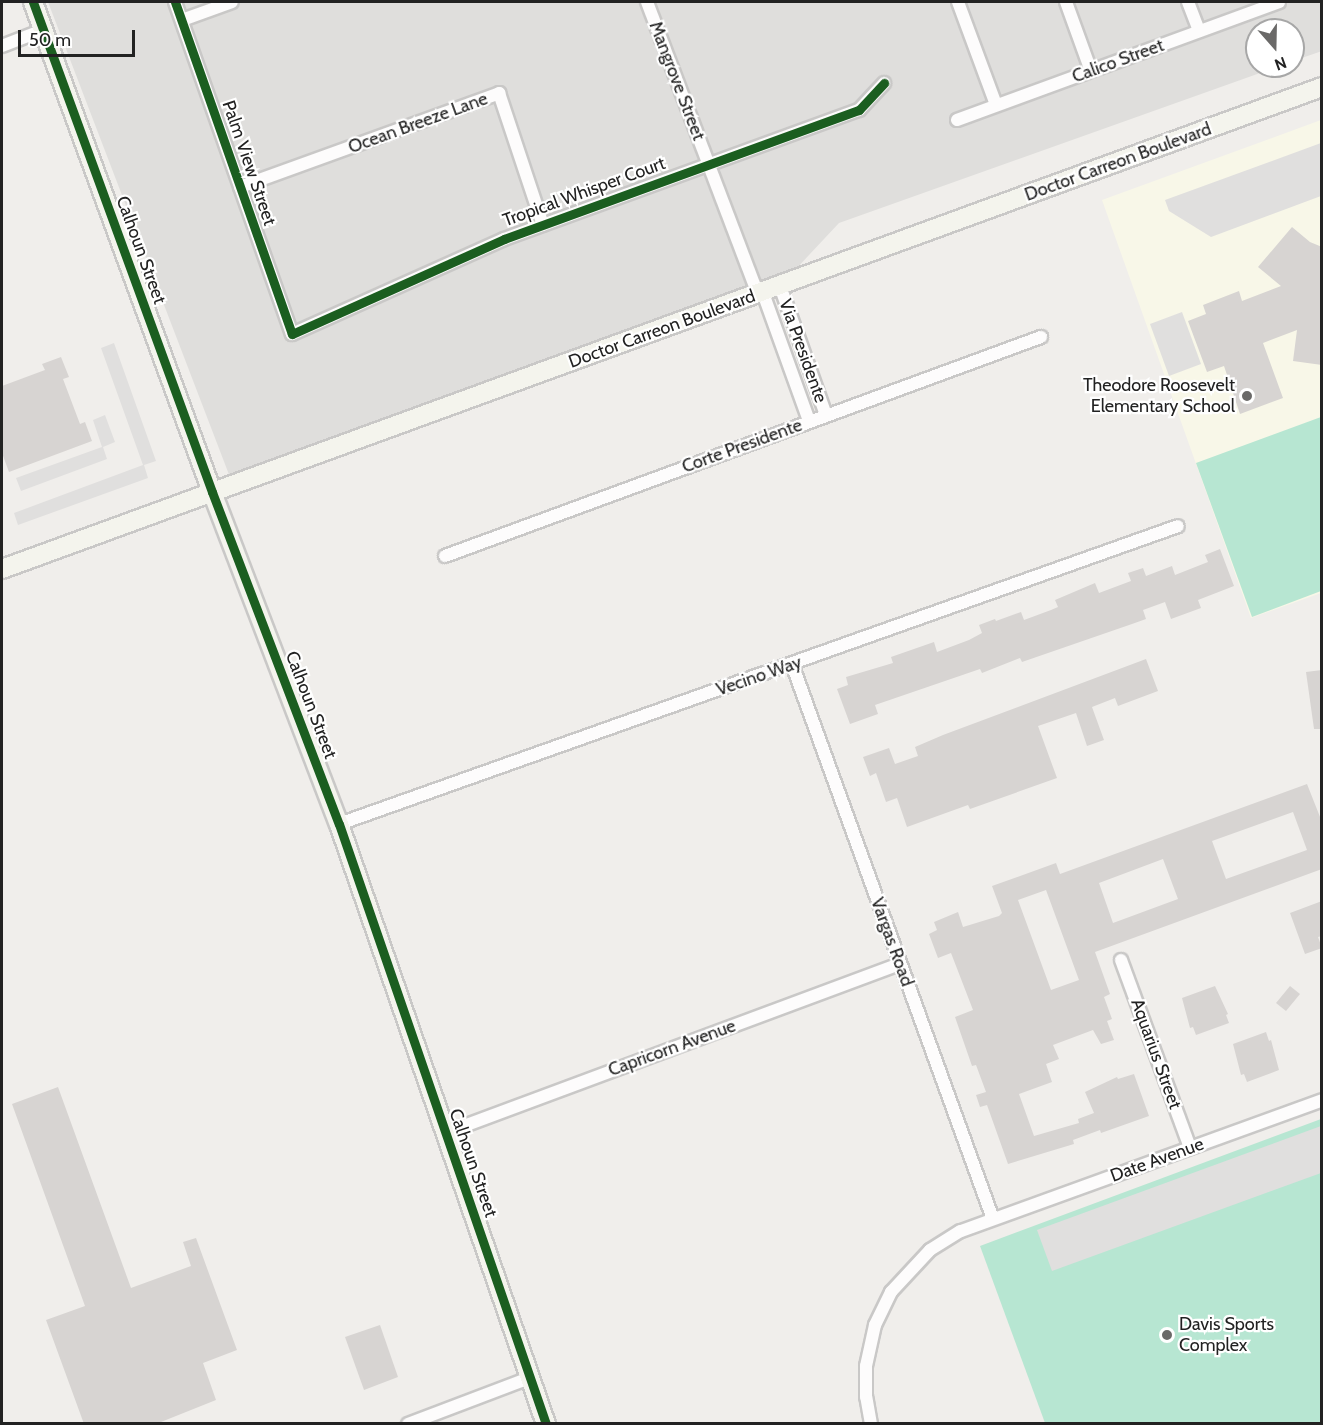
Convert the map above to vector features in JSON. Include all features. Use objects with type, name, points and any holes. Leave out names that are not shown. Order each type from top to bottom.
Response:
[{"type":"street","name":"Calhoun Street","points":[[33,2],[212,492],[339,824],[546,1424]]},
{"type":"street","name":"Palm View Street","points":[[175,2],[291,334]]},
{"type":"street","points":[[182,20],[232,2]]},
{"type":"street","name":"Mangrove Street","points":[[647,2],[760,294]]},
{"type":"street","points":[[958,2],[996,105]]},
{"type":"street","points":[[1066,2],[1091,71]]},
{"type":"street","points":[[1188,2],[1199,31]]},
{"type":"street","name":"Calico Street","points":[[957,120],[1280,2]]},
{"type":"street","points":[[2,46],[44,30]]},
{"type":"street","name":"Tropical Whisper Court","points":[[291,334],[504,239],[859,110],[884,83]]},
{"type":"street","name":"Doctor Carreon Boulevard","points":[[2,569],[1322,87]]},
{"type":"street","name":"Ocean Breeze Lane","points":[[240,187],[499,93],[543,225]]},
{"type":"street","name":"Via Presidente","points":[[780,286],[826,415]]},
{"type":"street","name":"Via Presidente","points":[[760,294],[809,421]]},
{"type":"street","name":"Corte Presidente","points":[[445,556],[1041,337]]},
{"type":"street","name":"Vecino Way","points":[[339,824],[1178,526]]},
{"type":"street","name":"Vargas Road","points":[[792,664],[993,1219]]},
{"type":"street","name":"Aquarius Street","points":[[1121,960],[1190,1148]]},
{"type":"street","name":"Capricorn Avenue","points":[[445,1132],[900,964]]},
{"type":"street","name":"Date Avenue","points":[[871,1424],[866,1397],[866,1366],[875,1325],[891,1292],[930,1250],[961,1231],[1322,1100]]},
{"type":"street","points":[[408,1424],[530,1378]]},
{"type":"shaded area","points":[[48,2],[1321,2],[1322,51],[1305,57],[1305,18],[1245,18],[1246,78],[839,223],[780,286],[233,485]]},
{"type":"shaded area","name":"Theodore Roosevelt Elementary School","points":[[1321,120],[1321,593],[1251,618],[1102,200]]},
{"type":"shaded area","points":[[1321,143],[1321,196],[1211,237],[1169,211],[1165,200]]},
{"type":"shaded area","points":[[1182,312],[1201,364],[1169,376],[1150,324]]},
{"type":"shaded area","points":[[114,343],[156,461],[144,465],[148,478],[18,525],[14,513],[143,465],[101,348]]},
{"type":"shaded area","points":[[105,415],[115,442],[103,447],[107,459],[21,491],[16,478],[102,447],[93,420]]},
{"type":"shaded area","points":[[1321,1126],[1321,1173],[1052,1271],[1037,1230]]},
{"type":"green space","points":[[1321,417],[1321,591],[1252,617],[1196,463]]},
{"type":"green space","name":"Davis Sports Complex","points":[[1321,1119],[1321,1423],[1045,1423],[980,1246]]},
{"type":"building","points":[[1292,227],[1310,242],[1322,247],[1322,365],[1293,361],[1297,330],[1263,343],[1283,398],[1240,414],[1224,366],[1207,372],[1188,321],[1206,314],[1203,305],[1239,291],[1242,301],[1281,286],[1258,267]]},
{"type":"building","points":[[61,357],[69,377],[63,379],[80,424],[85,422],[92,441],[9,472],[2,453],[2,386],[45,370],[42,364]]},
{"type":"building","points":[[1220,549],[1234,586],[1198,600],[1201,608],[1171,619],[1165,602],[1143,610],[1146,619],[1022,662],[1020,658],[982,673],[980,669],[875,705],[878,714],[850,724],[837,689],[848,685],[846,677],[893,663],[891,657],[934,642],[937,652],[969,640],[982,633],[979,625],[995,619],[996,621],[1021,612],[1024,620],[1051,610],[1058,607],[1055,600],[1095,583],[1099,593],[1131,581],[1128,573],[1143,568],[1146,576],[1172,566],[1175,575],[1208,562],[1205,555]]},
{"type":"building","points":[[1146,659],[1158,691],[1118,706],[1115,698],[1092,707],[1104,740],[1087,746],[1076,713],[1038,726],[1057,778],[970,809],[968,805],[907,827],[897,798],[886,802],[876,773],[870,776],[863,757],[889,748],[895,764],[918,756],[915,747],[943,735]]},
{"type":"building","points":[[1322,670],[1322,729],[1314,729],[1306,672]]},
{"type":"building","points":[[1307,784],[1322,822],[1322,869],[1095,952],[1110,994],[1104,997],[1112,1019],[1107,1021],[1114,1040],[1101,1044],[1093,1030],[1053,1045],[1059,1059],[1046,1064],[1052,1082],[1019,1094],[1034,1136],[1079,1123],[1078,1119],[1094,1113],[1085,1092],[1117,1077],[1118,1079],[1134,1074],[1149,1116],[1101,1133],[1100,1130],[1073,1140],[1074,1144],[1008,1164],[987,1105],[980,1107],[976,1095],[986,1092],[976,1065],[972,1066],[955,1017],[973,1010],[951,953],[938,958],[929,934],[937,930],[934,922],[958,912],[963,927],[999,916],[1002,913],[992,886],[1056,863],[1060,874]],"holes":[[[1293,812],[1307,850],[1226,879],[1212,841]],[[1163,859],[1178,899],[1113,923],[1099,883]],[[1046,890],[1079,980],[1051,990],[1018,900]]]},
{"type":"building","points":[[1322,901],[1322,936],[1318,937],[1322,948],[1305,954],[1290,913]]},
{"type":"building","points":[[1215,986],[1228,1014],[1226,1015],[1229,1023],[1196,1035],[1193,1027],[1190,1028],[1182,998]]},
{"type":"building","points":[[1290,986],[1300,994],[1286,1011],[1276,1003]]},
{"type":"building","points":[[1266,1032],[1269,1041],[1271,1040],[1279,1070],[1247,1082],[1244,1074],[1241,1075],[1233,1044]]},
{"type":"building","points":[[58,1087],[131,1288],[191,1266],[183,1242],[196,1238],[237,1350],[203,1363],[216,1400],[156,1424],[84,1424],[46,1320],[85,1306],[12,1104]]},
{"type":"building","points":[[380,1325],[398,1377],[364,1390],[345,1337]]},
{"type":"cycle path","points":[[33,2],[212,492],[339,824],[546,1424]]},
{"type":"cycle path","points":[[175,2],[292,334],[504,239],[859,110],[884,83]]},
{"type":"place","name":"Theodore Roosevelt Elementary School","points":[[1247,396]]},
{"type":"place","name":"Davis Sports Complex","points":[[1167,1335]]}]
